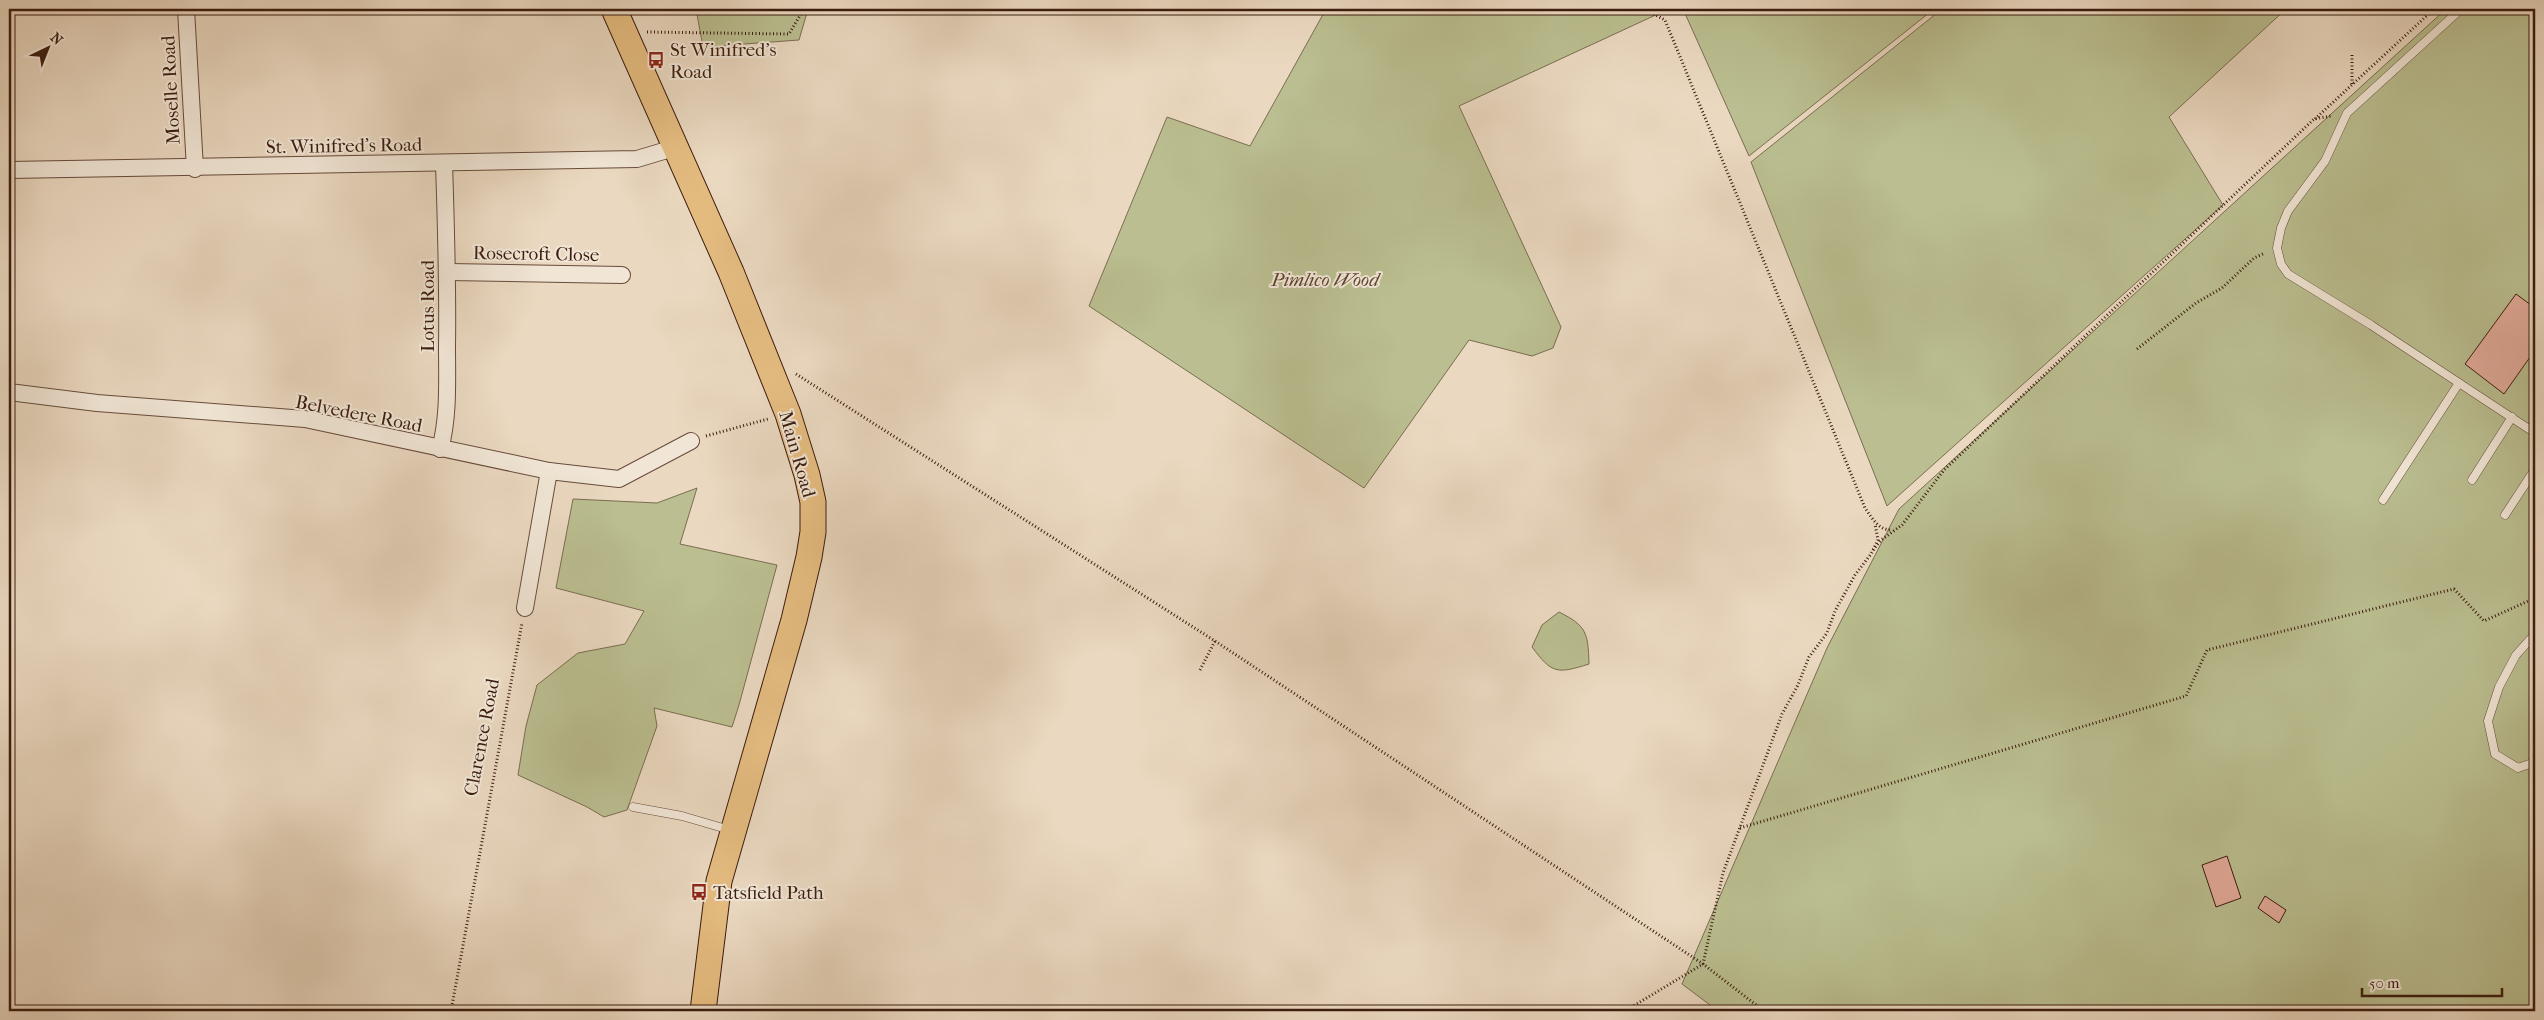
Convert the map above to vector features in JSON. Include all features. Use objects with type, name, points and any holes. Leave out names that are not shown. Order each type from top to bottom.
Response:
[{"type":"main road","name":"Main Road","points":[[614,9],[677,147],[788,414],[811,493],[813,532],[794,620],[719,881],[703,1011]]},
{"type":"street","name":"Moselle Road","points":[[186,9],[195,168]]},
{"type":"street","name":"St. Winifred's Road","points":[[9,170],[638,160],[677,147]]},
{"type":"street","name":"Lotus Road","points":[[440,449],[443,438],[447,388],[448,272],[444,163]]},
{"type":"street","name":"Rosecroft Close","points":[[448,272],[622,275]]},
{"type":"street","name":"Belvedere Road","points":[[9,392],[97,403],[305,419],[549,471],[619,479],[691,441]]},
{"type":"street","points":[[525,608],[549,471]]},
{"type":"lane","points":[[2461,9],[2346,113],[2325,161],[2288,211],[2281,228],[2278,248],[2281,264],[2288,274],[2534,430]]},
{"type":"lane","points":[[2383,500],[2460,383]]},
{"type":"lane","points":[[2472,480],[2512,417]]},
{"type":"lane","points":[[2505,515],[2535,470]]},
{"type":"lane","points":[[2535,634],[2516,656],[2499,687],[2488,722],[2495,754],[2518,768],[2535,762]]},
{"type":"lane","points":[[633,807],[682,816],[734,832]]},
{"type":"path","points":[[628,40],[644,32],[789,34],[804,9]]},
{"type":"path","points":[[1644,9],[1665,20],[1865,508],[1875,523],[1884,530],[1893,530]]},
{"type":"path","points":[[1873,550],[1893,530],[1902,525],[1944,470],[2314,119],[2434,9]]},
{"type":"path","points":[[2352,55],[2352,84]]},
{"type":"path","points":[[2314,119],[2346,113]]},
{"type":"path","points":[[2137,349],[2196,303],[2222,288],[2254,258],[2278,248]]},
{"type":"path","points":[[762,353],[1214,640],[1703,964],[1764,1011]]},
{"type":"path","points":[[691,441],[788,414]]},
{"type":"path","points":[[1626,1011],[1703,964],[1723,873],[1782,714],[1798,685],[1809,657],[1827,633],[1839,604],[1878,540],[1875,523]]},
{"type":"path","points":[[1740,828],[2186,696],[2207,650],[2454,589],[2484,621],[2535,598]]},
{"type":"path","name":"Clarence Road","points":[[451,1011],[525,608]]},
{"type":"path","points":[[1200,670],[1214,640]]},
{"type":"green space","points":[[696,9],[808,9],[799,40],[703,47]]},
{"type":"green space","name":"Pimlico Wood","points":[[1326,9],[1363,9],[1376,15],[1379,9],[1659,9],[1660,13],[1459,106],[1561,327],[1553,348],[1532,356],[1469,340],[1364,488],[1089,306],[1167,117],[1250,146]]},
{"type":"green space","points":[[1683,9],[1934,9],[1749,156]]},
{"type":"green space","points":[[1942,9],[2286,9],[2169,117],[2223,205],[1887,506],[1751,162]]},
{"type":"green space","points":[[2446,9],[2535,9],[2535,1011],[1718,1011],[1682,984],[1827,648],[1899,509]]},
{"type":"green space","points":[[697,488],[680,544],[777,565],[739,705],[732,727],[654,708],[657,726],[627,810],[604,817],[587,807],[518,775],[526,726],[537,685],[578,653],[625,644],[644,611],[556,588],[573,499],[657,503]]},
{"type":"green space","points":[[1559,612],[1581,626],[1588,645],[1589,664],[1569,669],[1556,669],[1550,667],[1532,647],[1542,625]]},
{"type":"building","points":[[2516,294],[2535,308],[2535,350],[2504,394],[2465,364]]},
{"type":"building","points":[[2227,856],[2241,898],[2216,907],[2202,865]]},
{"type":"building","points":[[2265,896],[2286,910],[2279,923],[2258,908]]},
{"type":"place","name":"St Winifred's Road","points":[[656,60]]},
{"type":"place","name":"Tatsfield Path","points":[[699,892]]}]
